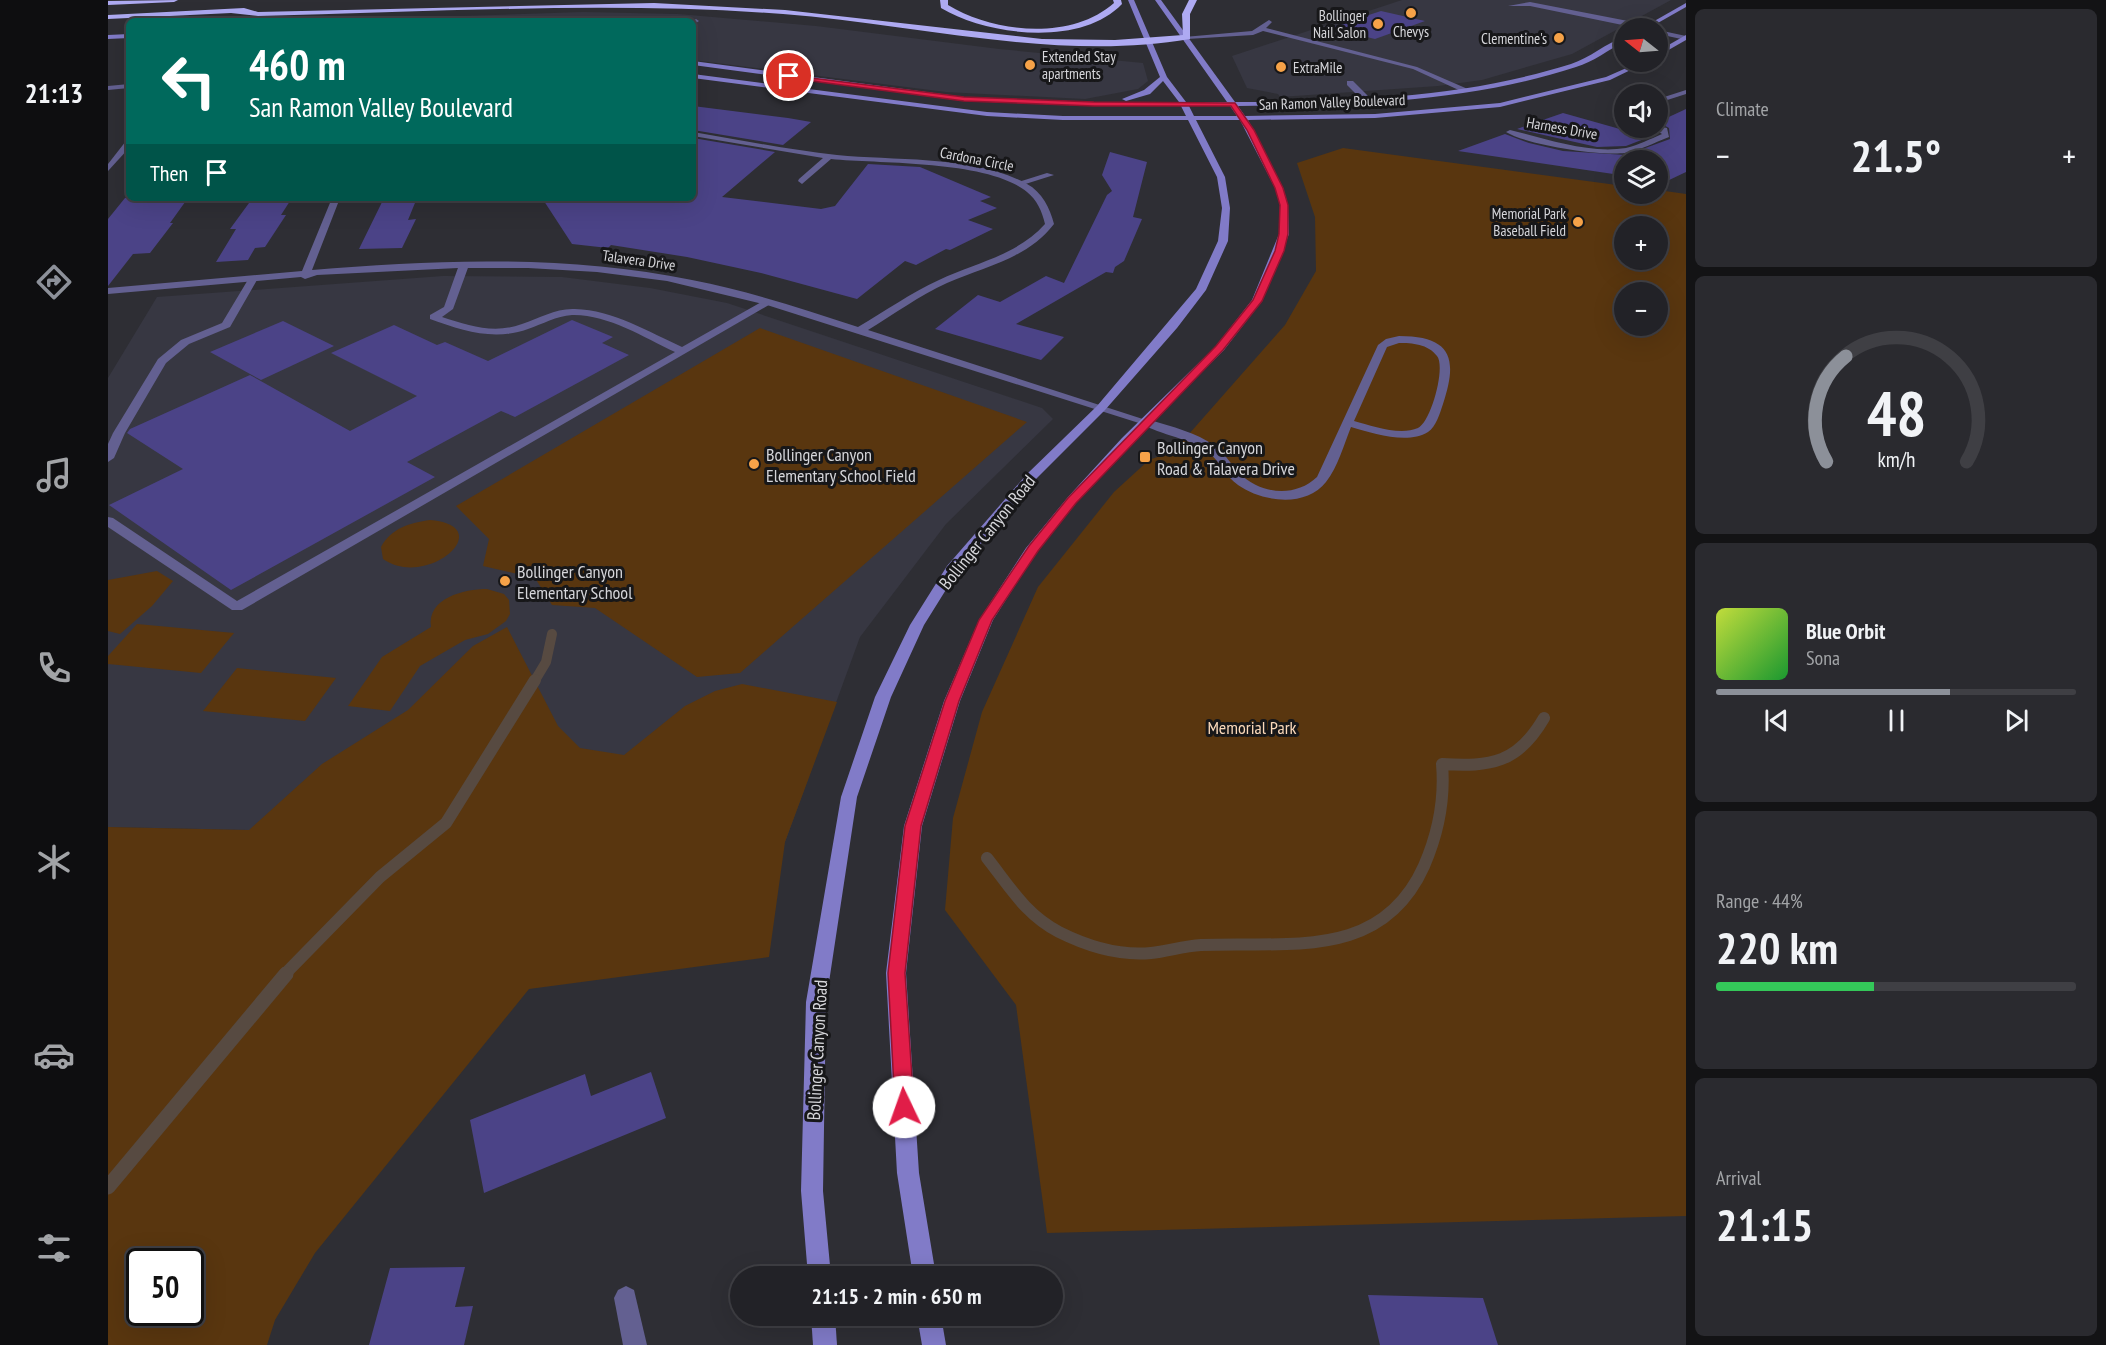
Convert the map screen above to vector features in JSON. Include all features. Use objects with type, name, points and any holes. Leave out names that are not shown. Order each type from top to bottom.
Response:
[{"type":"highway","points":[[108,3],[174,0]]},
{"type":"highway","points":[[944,0],[944,6],[964,18],[1000,26],[1047,28],[1087,24],[1102,19],[1112,12],[1118,4],[1117,0]]},
{"type":"highway","points":[[232,11],[258,14],[591,5],[686,6],[820,16],[1027,40],[1066,42],[1187,37],[1186,14],[1193,0]]},
{"type":"highway","points":[[108,17],[408,1]]},
{"type":"main road","name":"Bollinger Canyon Road","points":[[818,1266],[812,1191],[816,1002],[849,798],[883,697],[917,625],[952,568],[1031,477],[1101,408],[1201,290],[1215,264],[1223,242],[1226,208],[1221,177],[1184,104],[1164,77],[1131,0]]},
{"type":"main road","points":[[922,1266],[908,1173],[896,973],[913,826],[952,701],[986,620],[1033,548],[1052,524],[1146,422],[1220,348],[1251,309],[1280,251],[1284,234],[1284,205],[1279,188],[1243,118],[1187,37],[1158,0]]},
{"type":"main road","points":[[1662,18],[1686,5]]},
{"type":"main road","points":[[108,37],[126,36]]},
{"type":"main road","points":[[1668,48],[1686,38]]},
{"type":"main road","name":"San Ramon Valley Boulevard","points":[[696,63],[964,99],[1094,104],[1233,104],[1368,101],[1466,90],[1576,64],[1614,44]]},
{"type":"main road","points":[[108,46],[126,45]]},
{"type":"main road","name":"San Ramon Valley Boulevard","points":[[696,76],[987,114],[1063,118],[1243,118],[1375,116],[1500,105],[1608,79],[1623,72]]},
{"type":"main road","points":[[1094,104],[1140,96],[1164,77]]},
{"type":"main road","points":[[1410,113],[1421,104],[1470,96],[1472,94],[1466,90]]},
{"type":"main road","points":[[824,1326],[825,1345]]},
{"type":"main road","points":[[931,1326],[934,1345]]},
{"type":"street","points":[[1614,20],[1536,5],[1511,6],[1614,26]]},
{"type":"street","points":[[1262,29],[1269,22]]},
{"type":"street","points":[[1187,37],[1231,36],[1262,29],[1415,68],[1466,90]]},
{"type":"street","points":[[1668,34],[1686,38]]},
{"type":"street","points":[[1350,83],[1368,101]]},
{"type":"street","points":[[108,88],[126,86]]},
{"type":"street","points":[[1668,98],[1686,92]]},
{"type":"street","name":"Harness Drive","points":[[1510,132],[1558,144],[1617,151],[1628,150],[1658,138]]},
{"type":"street","name":"Cardona Circle","points":[[696,134],[830,156],[941,166],[984,173],[1019,183],[1035,194],[1047,210],[1050,224],[1038,240],[996,263],[931,287],[859,331]]},
{"type":"street","points":[[108,169],[126,147]]},
{"type":"street","points":[[802,181],[830,156]]},
{"type":"street","points":[[1019,183],[1050,175]]},
{"type":"street","points":[[305,276],[335,201]]},
{"type":"street","points":[[464,265],[448,309],[434,317],[471,331],[492,333],[515,330],[555,314],[581,312],[682,351]]},
{"type":"street","name":"Talavera Drive","points":[[108,291],[378,268],[464,265],[562,266],[668,278],[769,302],[1146,422],[1206,445],[1215,451],[1241,481],[1254,488],[1284,495],[1306,493],[1315,488],[1348,423]]},
{"type":"street","points":[[108,458],[119,433],[162,361],[185,342],[226,325],[252,280]]},
{"type":"street","points":[[108,521],[237,607],[769,302]]},
{"type":"street","points":[[1388,341],[1415,341],[1427,345],[1436,349],[1446,362],[1446,373],[1431,422],[1424,429],[1394,433],[1348,423],[1379,350],[1388,341]]},
{"type":"street","points":[[626,1298],[635,1345]]},
{"type":"shaded area","points":[[1402,0],[1671,0],[1638,18],[1614,18],[1614,31],[1572,54],[1482,80],[1438,86],[1280,97],[1278,94],[1247,88],[1232,56]]},
{"type":"shaded area","points":[[583,12],[678,14],[816,26],[999,49],[1143,63],[1148,81],[1138,89],[1085,99],[946,92],[696,60],[696,18],[430,17]]},
{"type":"shaded area","name":"Bollinger Canyon Elementary School","points":[[443,276],[562,277],[650,288],[727,303],[1042,408],[1053,419],[946,524],[860,637],[785,842],[108,827],[108,378],[157,297]]},
{"type":"green space","name":"Memorial Park","points":[[1343,148],[1614,185],[1614,204],[1668,204],[1668,191],[1686,194],[1686,1216],[1047,1233],[1016,1005],[945,910],[953,818],[982,712],[1038,587],[1114,492],[1149,460],[1174,451],[1285,325],[1316,271],[1315,217],[1297,163]]},
{"type":"green space","name":"Bollinger Canyon Elementary School Field","points":[[760,328],[1027,422],[740,673],[697,677],[595,608],[552,605],[535,578],[483,566],[489,539],[456,506]]},
{"type":"green space","points":[[430,520],[450,525],[458,533],[457,543],[449,553],[436,562],[419,567],[401,566],[383,559],[381,547],[390,535],[408,525]]},
{"type":"green space","points":[[157,571],[173,581],[152,606],[120,634],[108,631],[108,580]]},
{"type":"green space","points":[[487,589],[504,594],[509,600],[510,614],[506,621],[488,634],[465,640],[420,666],[390,711],[348,706],[382,657],[431,627],[431,617],[441,602],[458,593]]},
{"type":"green space","points":[[137,624],[234,633],[201,673],[108,664],[108,656]]},
{"type":"green space","points":[[507,627],[558,726],[580,748],[624,755],[685,706],[715,691],[742,684],[837,702],[785,842],[769,957],[529,989],[315,1253],[275,1320],[267,1345],[108,1345],[108,827],[249,830],[322,764],[408,710],[473,646]]},
{"type":"green space","points":[[237,668],[336,678],[305,721],[203,711]]},
{"type":"building","points":[[1381,11],[1425,21],[1375,39],[1329,28]]},
{"type":"building","points":[[696,106],[811,122],[783,145],[696,130]]},
{"type":"building","points":[[1686,109],[1686,172],[1668,181],[1668,150],[1640,150],[1670,139],[1668,117]]},
{"type":"building","points":[[1563,113],[1614,127],[1614,138],[1647,138],[1626,146],[1597,147],[1517,129]]},
{"type":"building","points":[[1505,134],[1529,143],[1563,151],[1614,154],[1614,174],[1458,151]]},
{"type":"building","points":[[696,139],[775,152],[722,197],[821,209],[835,206],[868,164],[920,167],[991,197],[980,201],[997,208],[968,220],[993,229],[916,265],[905,261],[857,299],[761,273],[687,257],[611,245],[608,248],[572,244],[544,201],[696,201]]},
{"type":"building","points":[[1110,152],[1147,162],[1133,217],[1142,219],[1124,261],[1115,267],[1113,273],[1106,272],[1016,324],[1064,337],[1041,360],[935,329],[978,295],[1000,302],[1046,276],[1064,283],[1107,195],[1112,191],[1102,175]]},
{"type":"building","points":[[125,198],[126,201],[186,201],[170,223],[173,223],[150,253],[133,254],[108,286],[108,219]]},
{"type":"building","points":[[290,201],[281,215],[286,215],[265,247],[255,248],[248,260],[216,262],[236,229],[230,229],[249,203]]},
{"type":"building","points":[[383,201],[416,201],[408,220],[416,219],[402,248],[359,249]]},
{"type":"building","points":[[572,320],[613,337],[602,343],[629,355],[515,417],[501,411],[407,462],[435,477],[231,590],[109,505],[183,469],[127,433],[130,429],[250,375],[350,431],[417,396],[331,353],[394,325],[437,345],[445,342],[488,361]]},
{"type":"building","points":[[283,321],[334,346],[261,380],[210,352]]},
{"type":"building","points":[[651,1072],[666,1118],[484,1193],[470,1120],[585,1074],[591,1096]]},
{"type":"building","points":[[465,1267],[455,1307],[473,1306],[464,1345],[369,1345],[390,1268]]},
{"type":"building","points":[[1368,1295],[1483,1298],[1498,1345],[1380,1345]]},
{"type":"waterway","points":[[534,682],[546,662],[552,634]]},
{"type":"waterway","points":[[284,975],[380,877],[446,823],[535,680]]},
{"type":"waterway","points":[[987,858],[1027,908],[1047,925],[1081,942],[1104,949],[1139,954],[1201,945],[1298,944],[1329,940],[1357,932],[1383,918],[1406,897],[1424,866],[1437,829],[1441,803],[1442,764],[1489,763],[1502,759],[1524,745],[1544,718]]},
{"type":"waterway","points":[[108,1187],[286,974]]},
{"type":"place","name":"Chevys","points":[[1411,13]]},
{"type":"place","name":"Bollinger Nail Salon","points":[[1378,24]]},
{"type":"place","name":"Clementine's","points":[[1559,38]]},
{"type":"place","name":"Extended Stay apartments","points":[[1030,65]]},
{"type":"place","name":"ExtraMile","points":[[1281,67]]},
{"type":"place","name":"Memorial Park Baseball Field","points":[[1578,222]]},
{"type":"place","name":"Bollinger Canyon Road & Talavera Drive","points":[[1145,457]]},
{"type":"place","name":"Bollinger Canyon Elementary School Field","points":[[754,464]]},
{"type":"place","name":"Bollinger Canyon Elementary School","points":[[505,581]]},
{"type":"route","points":[[789,76],[964,99],[1094,104],[1233,104],[1251,130],[1255,143],[1279,188],[1284,205],[1284,234],[1280,251],[1257,301],[1220,348],[1126,441],[1072,500],[1033,548],[986,620],[952,701],[913,826],[896,973],[904,1107]]}]
